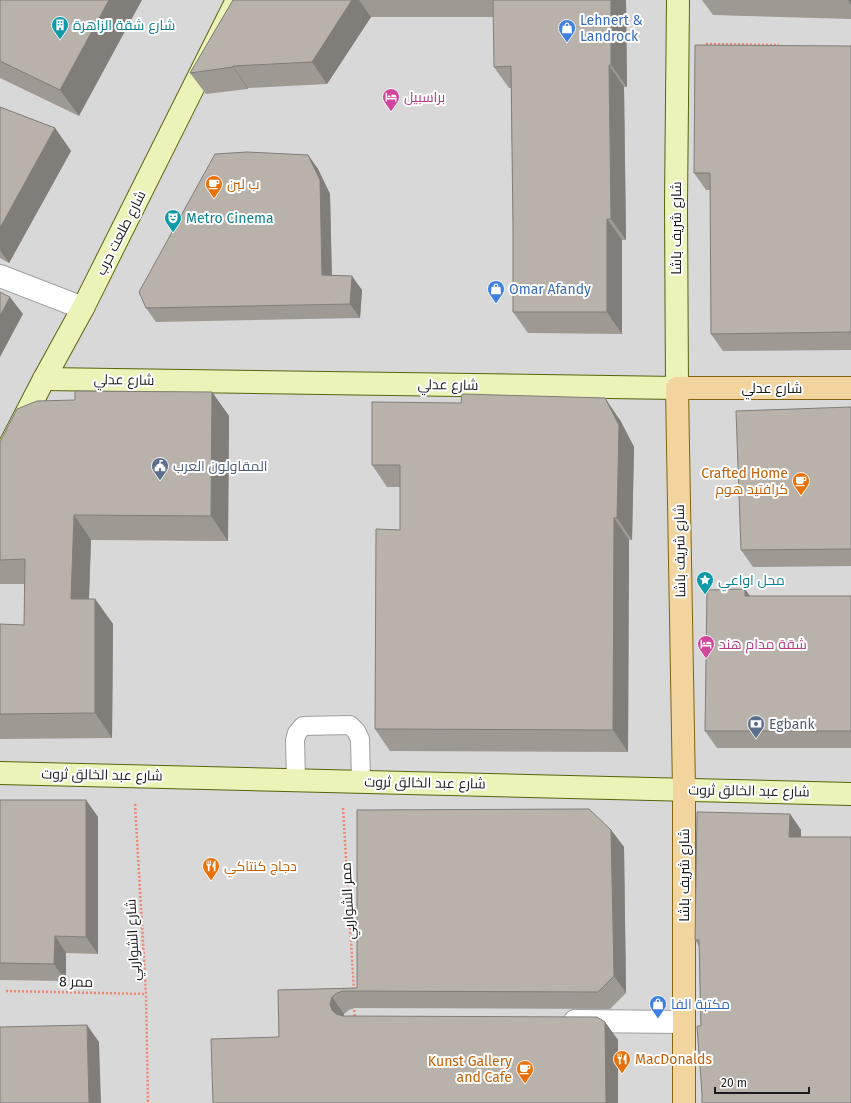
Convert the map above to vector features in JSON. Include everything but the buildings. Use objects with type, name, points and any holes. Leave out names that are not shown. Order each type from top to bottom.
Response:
[{"type":"main road","name":"شارع عدلي","points":[[676,388],[851,388]]},
{"type":"main road","name":"شارع شريف باشا","points":[[676,388],[684,790],[684,1103]]},
{"type":"street","name":"شارع طلعت حرب","points":[[0,464],[83,308],[237,0]]},
{"type":"street","name":"شارع شريف باشا","points":[[676,388],[678,0]]},
{"type":"street","points":[[0,276],[83,308]]},
{"type":"street","name":"شارع عدلي","points":[[44,379],[676,388]]},
{"type":"street","name":"شارع عبد الخالق ثروت","points":[[0,773],[851,794]]},
{"type":"street","points":[[559,1021],[684,1022]]},
{"type":"lane","points":[[296,780],[295,740],[297,733],[303,726],[350,725],[356,731],[360,739],[351,782]]},
{"type":"path","points":[[677,43],[780,46]]},
{"type":"path","name":"شارع الشواربي","points":[[134,776],[146,994],[148,1103]]},
{"type":"path","name":"ممر الشواربي","points":[[351,782],[354,998]]},
{"type":"path","name":"ممر 8","points":[[6,991],[146,994]]},
{"type":"path","points":[[354,1006],[355,1021]]},
{"type":"shaded area","points":[[0,0],[851,0],[851,1103],[0,1103]]},
{"type":"place","name":"شارع شقة الزاهرة","points":[[60,40]]},
{"type":"place","name":"Lehnert & Landrock","points":[[567,43]]},
{"type":"place","name":"براسبيل","points":[[391,112]]},
{"type":"place","name":"ب لبن","points":[[214,199]]},
{"type":"place","name":"Metro Cinema","points":[[173,233]]},
{"type":"place","name":"Omar Afandy","points":[[496,304]]},
{"type":"place","name":"المقاولون العرب","points":[[160,481]]},
{"type":"place","name":"Crafted Home كرافتيد هوم","points":[[801,496]]},
{"type":"place","name":"محل اواعي","points":[[705,595]]},
{"type":"place","name":"شقة مدام هند","points":[[706,659]]},
{"type":"place","name":"Egbank","points":[[756,739]]},
{"type":"place","name":"دجاج كنتاكي","points":[[211,881]]},
{"type":"place","name":"مكتبة الفا","points":[[658,1019]]},
{"type":"place","name":"MacDonalds","points":[[622,1074]]},
{"type":"place","name":"Kunst Gallery and Cafe","points":[[525,1084]]}]
